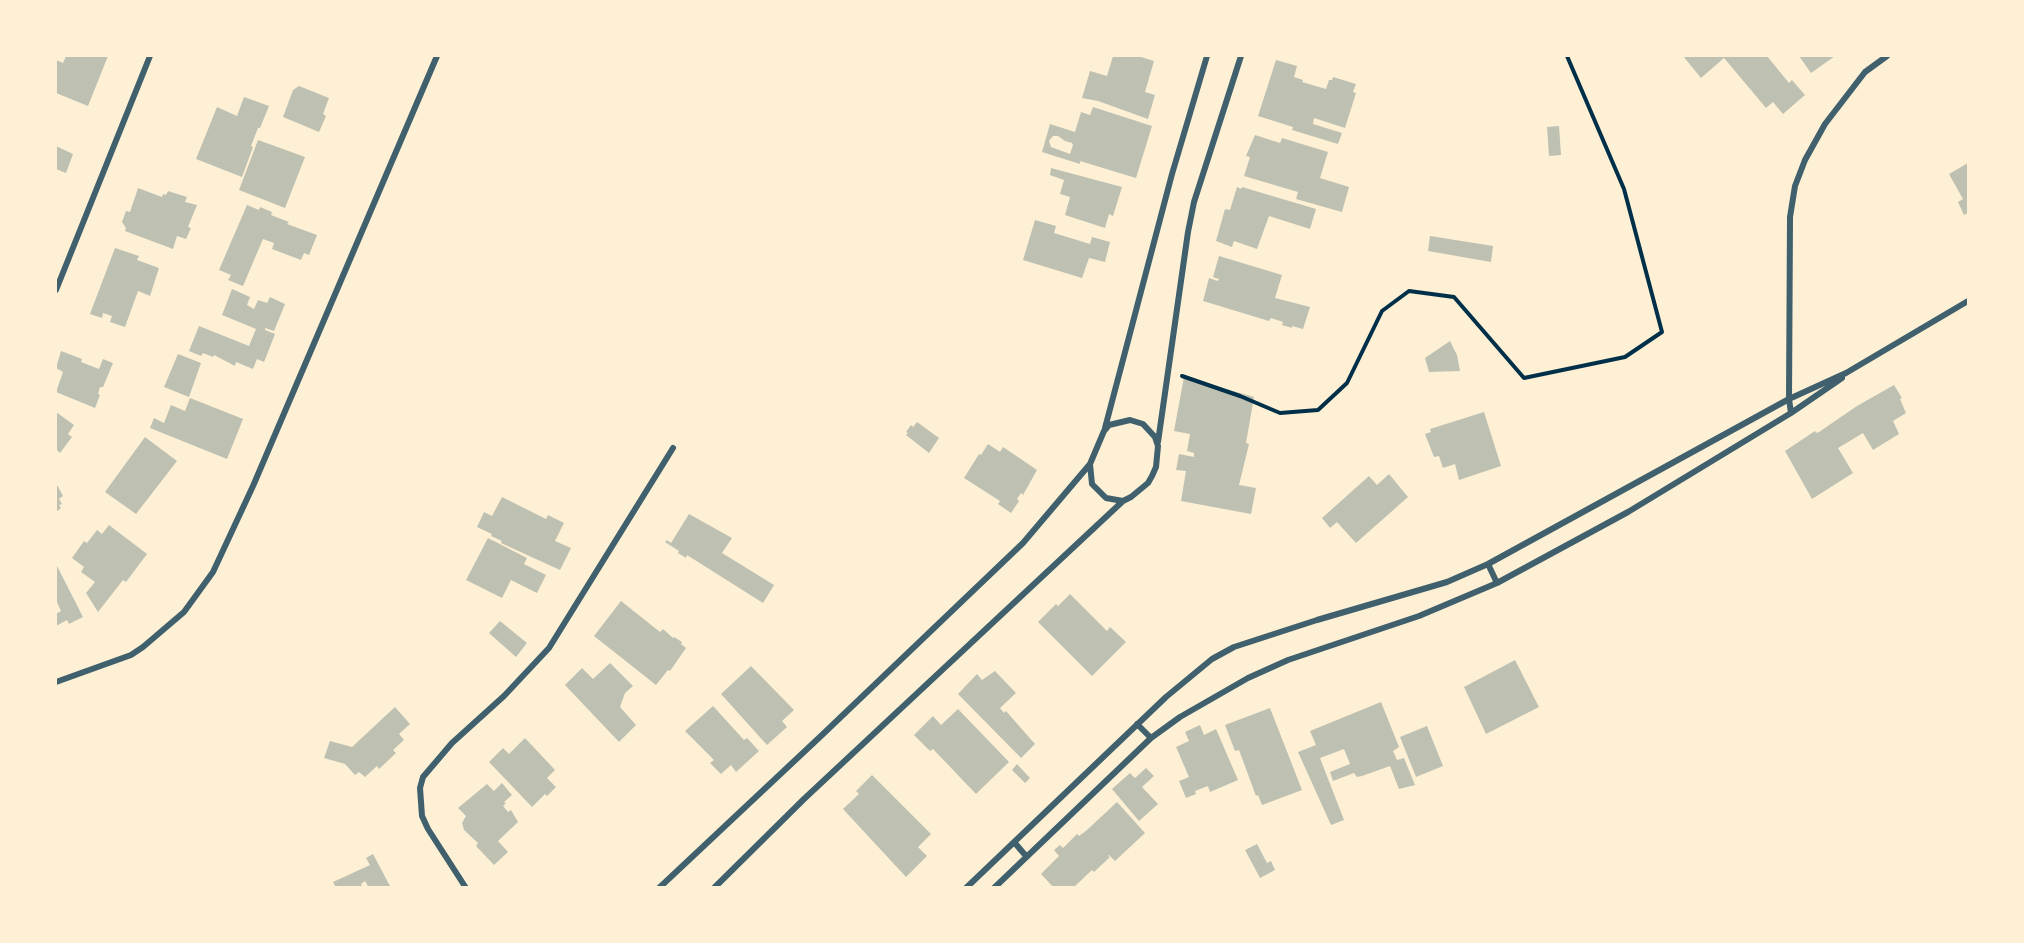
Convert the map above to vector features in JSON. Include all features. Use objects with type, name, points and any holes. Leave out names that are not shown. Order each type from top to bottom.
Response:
[{"type":"street","points":[[56,290],[150,56]]},
{"type":"street","points":[[56,682],[131,655],[184,612],[213,572],[249,496],[437,56]]},
{"type":"street","points":[[659,888],[1023,543],[1090,464],[1104,431],[1172,174],[1207,56]]},
{"type":"street","points":[[714,888],[804,799],[1123,501],[1148,483],[1156,467],[1194,202],[1241,56]]},
{"type":"street","points":[[1791,413],[1789,399],[1790,217],[1795,186],[1805,160],[1825,124],[1865,72],[1887,56]]},
{"type":"street","points":[[966,888],[1166,697],[1212,659],[1234,647],[1447,582],[1488,564],[1789,399],[1846,373],[1968,301]]},
{"type":"street","points":[[994,888],[1151,738],[1180,717],[1248,678],[1288,660],[1428,613],[1497,583],[1628,512],[1791,413],[1846,373]]},
{"type":"street","points":[[1104,431],[1109,425],[1130,420],[1143,424],[1155,437],[1158,446]]},
{"type":"street","points":[[466,888],[428,830],[422,816],[420,788],[423,777],[452,743],[512,688],[549,648],[673,448]]},
{"type":"street","points":[[1090,464],[1092,484],[1106,498],[1123,501]]},
{"type":"street","points":[[1488,564],[1497,583]]},
{"type":"street","points":[[1137,724],[1151,738]]},
{"type":"street","points":[[1014,842],[1026,856]]},
{"type":"path","points":[[1168,371],[1240,396],[1280,413],[1318,410],[1347,384],[1382,311],[1409,291],[1454,297],[1524,378],[1625,357],[1662,332],[1624,189],[1567,56]]},
{"type":"building","points":[[66,56],[108,56],[88,106],[56,93],[56,60],[63,63]]},
{"type":"building","points":[[1113,56],[1138,56],[1154,61],[1145,92],[1155,95],[1148,119],[1098,101],[1082,98],[1090,71],[1107,76]]},
{"type":"building","points":[[1683,56],[1767,56],[1789,83],[1792,80],[1805,95],[1783,114],[1773,102],[1766,108],[1724,58],[1701,78]]},
{"type":"building","points":[[1799,56],[1835,56],[1811,73]]},
{"type":"building","points":[[1276,60],[1297,66],[1294,77],[1303,80],[1302,82],[1326,89],[1329,80],[1333,77],[1356,84],[1353,92],[1356,93],[1345,128],[1314,118],[1313,124],[1342,133],[1338,144],[1292,130],[1293,127],[1258,116]]},
{"type":"building","points":[[299,86],[329,98],[323,114],[326,116],[319,132],[283,117],[293,90]]},
{"type":"building","points":[[244,97],[269,106],[251,146],[253,147],[242,177],[196,159],[217,107],[237,116]]},
{"type":"building","points":[[1093,107],[1152,126],[1136,178],[1042,152],[1050,124],[1075,132],[1081,112],[1090,115]],"holes":[[[1053,136],[1072,143],[1070,154],[1051,147],[1049,141]]]},
{"type":"building","points":[[1559,126],[1561,155],[1549,156],[1547,127]]},
{"type":"building","points":[[1255,135],[1280,143],[1282,138],[1328,152],[1320,178],[1349,187],[1342,212],[1296,199],[1298,192],[1244,176],[1250,157],[1246,156]]},
{"type":"building","points":[[258,140],[305,157],[285,208],[239,190]]},
{"type":"building","points":[[56,146],[73,154],[66,173],[56,169]]},
{"type":"building","points":[[1968,163],[1968,213],[1964,215],[1958,202],[1963,199],[1949,174]]},
{"type":"building","points":[[1051,168],[1122,187],[1113,216],[1109,214],[1105,228],[1065,215],[1070,197],[1060,194],[1064,180],[1050,175]]},
{"type":"building","points":[[1237,187],[1316,209],[1310,229],[1269,216],[1257,249],[1234,241],[1232,247],[1216,241],[1225,209],[1230,210]]},
{"type":"building","points":[[138,188],[162,197],[168,191],[187,197],[185,202],[197,205],[186,239],[177,236],[173,249],[125,231],[126,228],[122,222],[126,211],[130,212]]},
{"type":"building","points":[[247,205],[272,212],[271,215],[289,222],[287,224],[317,235],[309,255],[304,253],[301,260],[272,249],[274,243],[263,239],[243,286],[228,280],[231,275],[219,270]]},
{"type":"building","points":[[1035,220],[1056,226],[1054,233],[1090,244],[1092,237],[1110,242],[1105,262],[1089,258],[1082,278],[1023,260]]},
{"type":"building","points":[[1430,236],[1493,246],[1491,262],[1428,251]]},
{"type":"building","points":[[115,248],[139,256],[137,260],[159,268],[150,296],[138,291],[125,327],[110,322],[112,316],[103,313],[102,318],[90,314]]},
{"type":"building","points":[[1219,256],[1282,275],[1275,298],[1310,307],[1303,329],[1292,326],[1292,328],[1271,318],[1269,321],[1203,301],[1209,278],[1218,281],[1219,279],[1213,277]]},
{"type":"building","points":[[232,289],[250,297],[247,305],[254,309],[258,300],[267,303],[270,297],[285,304],[274,331],[265,328],[275,334],[264,362],[257,359],[253,369],[236,362],[235,366],[214,355],[213,357],[203,353],[201,356],[189,351],[199,326],[249,346],[256,329],[222,315]]},
{"type":"building","points":[[1450,341],[1457,355],[1460,371],[1429,372],[1425,358]]},
{"type":"building","points":[[61,351],[99,369],[103,359],[113,363],[103,387],[100,387],[98,394],[100,395],[95,408],[56,392],[63,372],[56,368]]},
{"type":"building","points":[[178,354],[201,363],[189,397],[164,387]]},
{"type":"building","points":[[1184,377],[1254,397],[1246,443],[1249,444],[1239,485],[1256,488],[1251,514],[1181,501],[1186,471],[1176,470],[1179,454],[1194,457],[1194,453],[1187,451],[1190,434],[1174,431]]},
{"type":"building","points":[[1894,385],[1902,398],[1900,399],[1906,413],[1893,421],[1899,434],[1873,450],[1863,433],[1838,448],[1853,473],[1812,499],[1785,451]]},
{"type":"building","points":[[190,398],[243,419],[227,459],[150,428],[154,418],[164,423],[171,405],[185,411]]},
{"type":"building","points":[[56,412],[74,425],[68,434],[72,437],[60,453],[56,449]]},
{"type":"building","points":[[1484,412],[1501,466],[1459,480],[1455,464],[1443,468],[1439,456],[1434,457],[1425,434],[1431,432],[1430,429]]},
{"type":"building","points":[[917,422],[939,438],[929,453],[906,435],[911,425],[913,427]]},
{"type":"building","points":[[145,437],[177,461],[136,514],[105,492]]},
{"type":"building","points":[[988,444],[1000,452],[1003,447],[1037,470],[1023,495],[1021,493],[1017,499],[1019,501],[1011,513],[998,504],[1000,501],[964,478]]},
{"type":"building","points":[[1389,474],[1408,497],[1356,543],[1337,522],[1330,528],[1322,518],[1369,476],[1377,485]]},
{"type":"building","points":[[56,483],[63,496],[59,499],[62,504],[59,505],[61,508],[56,512]]},
{"type":"building","points":[[502,497],[546,519],[548,515],[564,523],[555,541],[571,548],[560,570],[501,543],[502,541],[491,536],[492,534],[477,527],[484,512],[492,516]]},
{"type":"building","points":[[689,514],[732,538],[722,553],[774,585],[763,603],[687,555],[686,558],[665,542],[667,540],[671,543]]},
{"type":"building","points":[[109,525],[147,554],[126,582],[123,580],[98,612],[86,593],[95,582],[81,572],[84,567],[72,558],[84,541],[87,543],[97,530],[102,534]]},
{"type":"building","points":[[488,538],[527,558],[524,564],[546,575],[537,593],[511,580],[502,598],[466,580]]},
{"type":"building","points":[[56,564],[83,617],[69,624],[67,620],[56,626],[56,614],[61,611],[56,600]]},
{"type":"building","points":[[1070,594],[1107,631],[1110,627],[1126,642],[1092,676],[1038,622]]},
{"type":"building","points":[[621,601],[660,632],[663,629],[682,642],[681,644],[686,648],[670,671],[668,670],[656,685],[594,636]]},
{"type":"building","points":[[500,621],[527,643],[516,657],[489,633]]},
{"type":"building","points":[[1515,660],[1539,707],[1486,734],[1464,687]]},
{"type":"building","points":[[610,663],[633,686],[625,693],[620,707],[636,725],[619,742],[565,685],[582,668],[593,679]]},
{"type":"building","points":[[751,666],[794,710],[782,721],[787,727],[767,745],[721,694]]},
{"type":"building","points":[[995,671],[1016,693],[1000,708],[1004,713],[1006,711],[1035,744],[1021,758],[958,694],[977,674],[982,680]]},
{"type":"building","points":[[1381,702],[1399,747],[1393,751],[1397,760],[1404,758],[1415,785],[1399,789],[1390,766],[1362,776],[1357,777],[1354,773],[1333,781],[1330,772],[1350,764],[1344,749],[1320,758],[1344,820],[1331,825],[1298,752],[1316,745],[1310,731]]},
{"type":"building","points":[[713,706],[744,740],[747,738],[759,751],[736,772],[731,765],[721,774],[710,763],[714,760],[685,731]]},
{"type":"building","points":[[395,707],[410,724],[399,734],[404,740],[393,750],[396,753],[379,769],[377,766],[365,777],[359,772],[355,775],[345,764],[324,758],[330,741],[352,747]]},
{"type":"building","points":[[1270,708],[1302,790],[1262,805],[1258,795],[1256,796],[1239,750],[1235,751],[1225,725]]},
{"type":"building","points":[[958,709],[1009,762],[976,794],[933,749],[930,751],[914,735],[933,716],[941,725]]},
{"type":"building","points":[[1200,725],[1204,735],[1216,729],[1238,780],[1210,792],[1208,786],[1195,791],[1196,794],[1186,798],[1179,781],[1189,777],[1176,747],[1189,741],[1185,732]]},
{"type":"building","points":[[1427,726],[1443,766],[1416,777],[1400,737]]},
{"type":"building","points":[[525,738],[555,770],[547,778],[556,787],[532,807],[489,762],[503,748],[509,754]]},
{"type":"building","points":[[1017,764],[1030,778],[1025,783],[1012,770]]},
{"type":"building","points":[[1146,768],[1154,776],[1142,787],[1158,804],[1139,821],[1112,789],[1130,773],[1135,778]]},
{"type":"building","points":[[872,775],[931,834],[918,847],[927,856],[906,877],[843,809],[859,794],[856,791]]},
{"type":"building","points":[[502,783],[512,795],[503,806],[508,812],[511,810],[518,822],[498,841],[508,852],[494,865],[476,846],[478,843],[464,830],[462,823],[466,816],[458,808],[487,784],[494,791]]},
{"type":"building","points":[[1117,802],[1145,833],[1115,861],[1109,855],[1110,857],[1094,872],[1092,870],[1073,888],[1054,888],[1041,874],[1059,856],[1054,850],[1060,845],[1063,848],[1077,834],[1079,836],[1087,830]]},
{"type":"building","points":[[1257,844],[1267,863],[1271,861],[1275,870],[1260,878],[1245,850]]},
{"type":"building","points":[[373,854],[391,888],[369,888],[365,881],[361,884],[363,888],[336,888],[333,882],[370,865],[366,858]]}]
